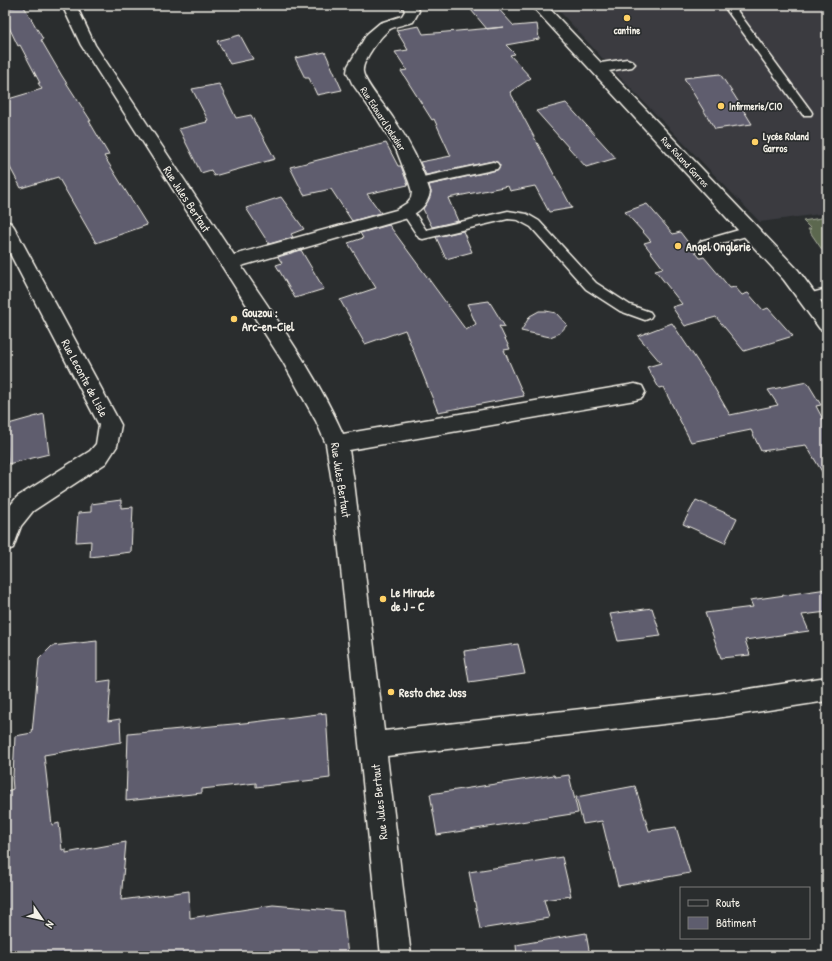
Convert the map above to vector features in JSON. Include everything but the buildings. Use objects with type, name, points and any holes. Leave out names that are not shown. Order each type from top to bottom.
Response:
[{"type":"street","name":"Rue Jules Bertaut","points":[[69,5],[88,45],[290,357],[326,419],[337,444],[343,482],[396,956]]},
{"type":"street","name":"Rue Edouard Daladier","points":[[229,263],[389,218],[407,211],[420,199],[421,192],[418,182],[404,149],[386,119],[360,83],[355,72],[356,66],[372,37],[385,26],[408,18],[412,11],[409,5]]},
{"type":"street","name":"Rue Roland Garros","points":[[538,5],[791,275],[827,324]]},
{"type":"street","points":[[597,68],[627,64]]},
{"type":"street","name":"Rue Leconte de Lisle","points":[[5,227],[110,425],[106,446],[98,457],[25,504],[15,514],[10,523],[5,541]]},
{"type":"street","points":[[337,444],[635,392]]},
{"type":"street","points":[[373,745],[716,706],[827,689]]},
{"type":"lane","points":[[728,5],[807,112]]},
{"type":"lane","points":[[418,182],[493,166]]},
{"type":"lane","points":[[407,211],[424,235],[508,215],[517,215],[528,219],[536,224],[591,286],[625,308],[645,315]]},
{"type":"lane","points":[[705,244],[749,231]]},
{"type":"lane","points":[[809,298],[827,294]]},
{"type":"shaded area","name":"Lycée Roland Garros","points":[[554,5],[827,5],[827,213],[760,222],[614,71]]},
{"type":"green space","points":[[827,217],[827,257],[808,229],[811,229],[803,221]]},
{"type":"place","name":"cantine","points":[[627,18]]},
{"type":"place","name":"Infirmerie/CIO","points":[[721,106]]},
{"type":"place","name":"Lycée Roland Garros","points":[[755,142]]},
{"type":"place","name":"Angel Onglerie","points":[[678,246]]},
{"type":"place","name":"Gouzou : Arc-en-Ciel","points":[[234,319]]},
{"type":"place","name":"Le Miracle de J - C","points":[[383,599]]},
{"type":"place","name":"Resto chez Joss","points":[[391,692]]}]
